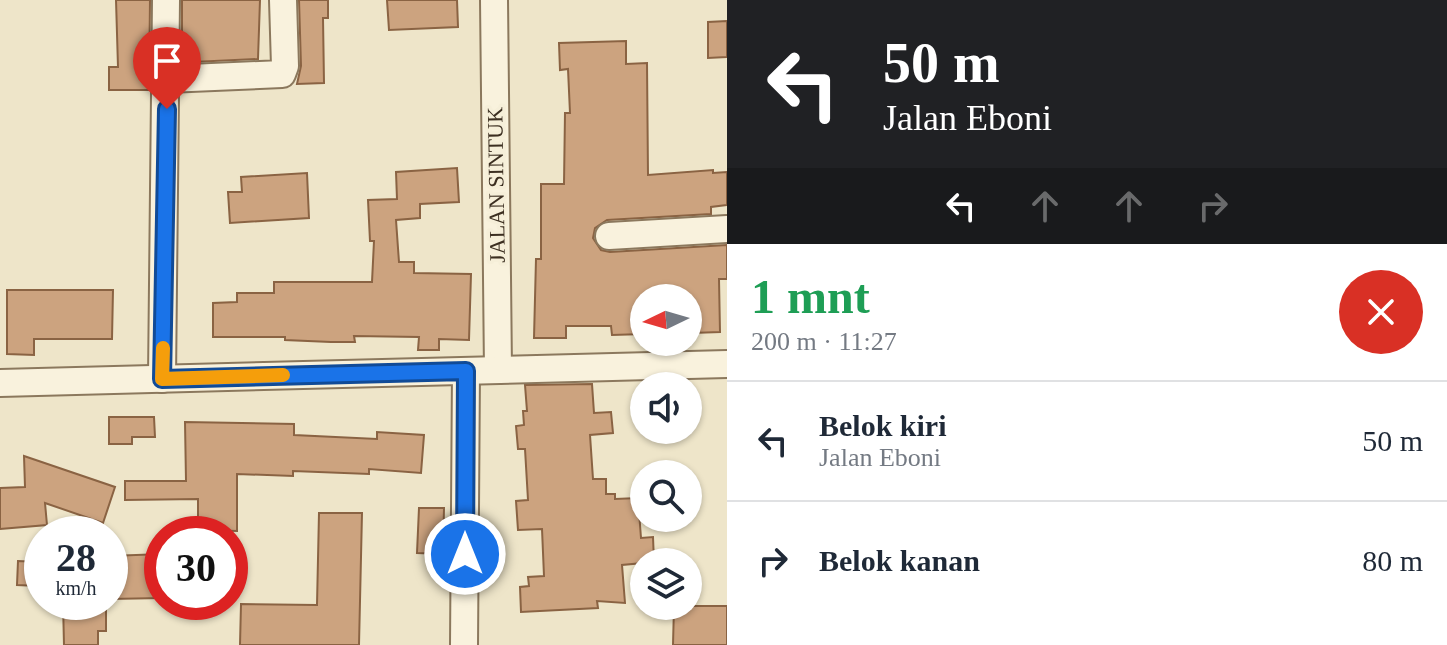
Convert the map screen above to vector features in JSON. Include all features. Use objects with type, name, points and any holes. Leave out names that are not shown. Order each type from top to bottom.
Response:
[{"type":"street","points":[[162,379],[166,0]]},
{"type":"street","points":[[167,79],[282,74],[285,66],[283,0]]},
{"type":"street","name":"JALAN SINTUK","points":[[494,0],[498,370]]},
{"type":"street","points":[[609,236],[727,229]]},
{"type":"street","points":[[0,383],[727,364]]},
{"type":"street","points":[[464,645],[466,371]]},
{"type":"building","points":[[116,0],[150,0],[149,90],[109,90],[109,67],[118,67]]},
{"type":"building","points":[[182,0],[260,0],[258,59],[193,62],[192,43],[182,43]]},
{"type":"building","points":[[299,0],[328,0],[328,18],[323,18],[324,83],[297,84],[301,66]]},
{"type":"building","points":[[387,0],[457,0],[458,27],[389,30]]},
{"type":"building","points":[[727,21],[727,57],[708,58],[708,22]]},
{"type":"building","points":[[626,41],[626,64],[647,63],[648,175],[713,170],[713,173],[727,172],[727,205],[711,207],[711,214],[607,220],[595,228],[593,238],[601,250],[610,252],[727,245],[727,279],[719,279],[720,332],[702,333],[702,284],[630,284],[630,334],[612,335],[611,326],[566,326],[566,338],[534,338],[536,259],[541,259],[541,184],[564,184],[565,113],[570,113],[568,69],[560,70],[559,43]]},
{"type":"building","points":[[457,168],[459,202],[420,204],[420,218],[396,220],[399,262],[414,262],[414,273],[471,274],[469,340],[439,339],[439,350],[418,350],[419,337],[354,336],[355,342],[331,342],[285,340],[285,337],[213,337],[213,303],[237,302],[237,293],[274,293],[274,282],[372,282],[374,241],[370,241],[368,200],[397,199],[396,172]]},
{"type":"building","points":[[307,173],[309,218],[230,223],[228,192],[242,192],[241,177]]},
{"type":"building","points":[[7,290],[113,290],[112,339],[34,339],[34,355],[7,354]]},
{"type":"building","points":[[592,384],[594,413],[611,412],[613,433],[590,435],[593,479],[606,479],[606,494],[615,494],[615,499],[630,498],[630,532],[641,532],[641,538],[653,537],[653,548],[630,548],[630,564],[622,565],[625,603],[597,601],[598,608],[521,612],[520,587],[529,586],[528,577],[544,576],[542,529],[518,530],[516,501],[528,500],[525,449],[518,449],[516,426],[524,425],[523,411],[527,411],[525,385]]},
{"type":"building","points":[[109,417],[154,417],[155,437],[132,437],[132,444],[109,444]]},
{"type":"building","points":[[185,422],[294,424],[294,435],[377,439],[377,432],[424,435],[421,473],[369,469],[369,474],[293,471],[293,476],[237,474],[237,516],[198,516],[198,499],[125,500],[125,481],[186,481]]},
{"type":"building","points":[[24,456],[115,487],[105,516],[83,516],[45,503],[46,516],[24,516],[24,527],[0,529],[0,488],[25,487]]},
{"type":"building","points":[[419,508],[444,508],[443,554],[417,553]]},
{"type":"building","points":[[319,513],[362,513],[359,645],[240,645],[241,620],[248,620],[248,604],[317,605]]},
{"type":"building","points":[[128,555],[144,555],[144,598],[128,599]]},
{"type":"building","points":[[18,561],[24,561],[24,585],[17,585]]},
{"type":"building","points":[[702,606],[727,606],[727,645],[673,645],[674,620],[702,620]]},
{"type":"building","points":[[63,620],[106,620],[106,631],[98,631],[98,645],[64,645]]},
{"type":"slow traffic","points":[[163,348],[162,379],[283,375]]},
{"type":"route","points":[[167,109],[162,379],[466,371],[465,554]]}]
